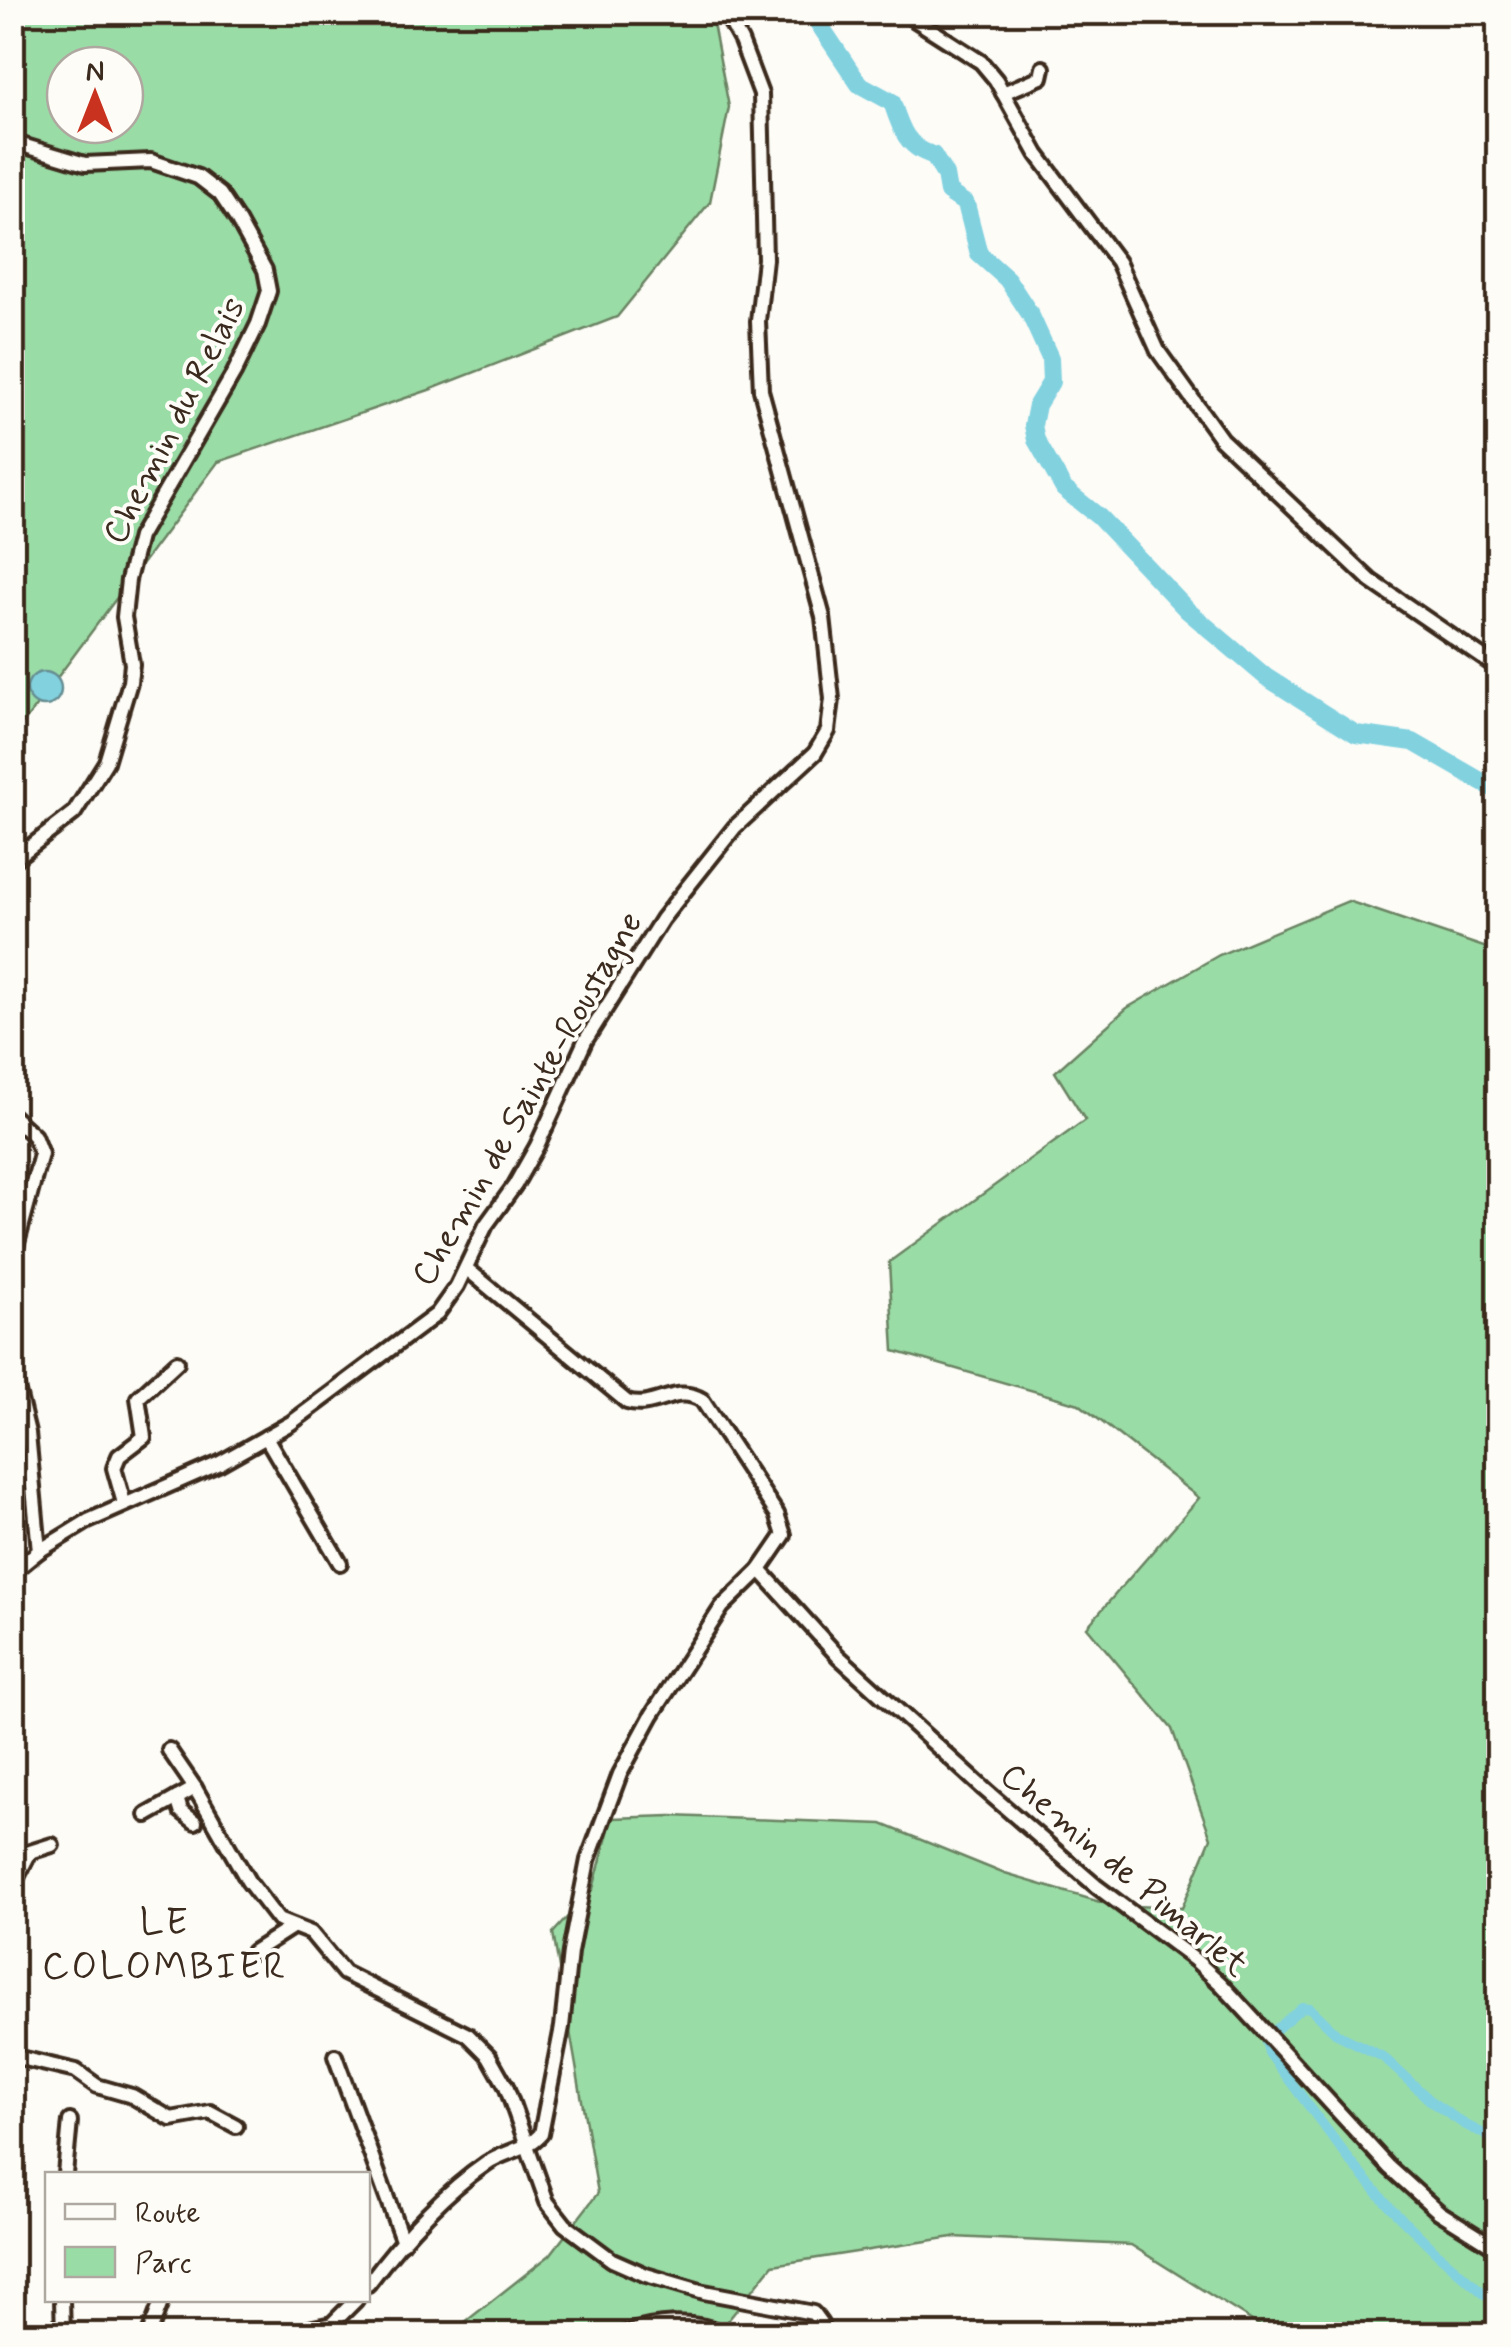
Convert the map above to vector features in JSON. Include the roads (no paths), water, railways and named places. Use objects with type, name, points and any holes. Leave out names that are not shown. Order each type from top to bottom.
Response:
[{"type":"street","name":"Chemin de Sainte-Roustagne","points":[[12,1573],[38,1552],[124,1503],[220,1463],[304,1414],[438,1314],[467,1269],[486,1226],[537,1146],[586,1041],[662,919],[735,827],[815,754],[830,722],[832,699],[816,583],[761,390],[758,321],[766,259],[761,94],[725,12]]},
{"type":"street","points":[[903,12],[981,62],[1004,93],[1037,154],[1118,262],[1150,336],[1220,439],[1370,582],[1498,668]]},
{"type":"street","points":[[1004,93],[1041,77],[1043,68]]},
{"type":"street","name":"Chemin du Relais","points":[[12,142],[85,164],[151,161],[198,177],[220,194],[238,220],[263,265],[269,291],[234,372],[140,538],[128,580],[124,617],[132,664],[130,682],[106,762],[74,813],[12,861]]},
{"type":"street","points":[[12,1116],[34,1136],[40,1154],[12,1262]]},
{"type":"street","points":[[370,2282],[403,2242],[485,2164],[537,2139],[545,2124],[588,1860],[620,1774],[652,1715],[722,1606],[760,1570],[782,1541],[782,1522],[702,1400],[681,1392],[645,1404],[627,1402],[467,1269]]},
{"type":"street","points":[[124,1503],[114,1468],[119,1456],[144,1437],[138,1398],[177,1362]]},
{"type":"street","points":[[12,1366],[28,1433],[38,1552]]},
{"type":"street","points":[[266,1437],[340,1562]]},
{"type":"street","name":"Chemin de Pimarlet","points":[[760,1570],[847,1664],[1096,1886],[1195,1960],[1404,2182],[1439,2212],[1498,2249]]},
{"type":"street","points":[[169,1750],[233,1857],[265,1906],[281,1922],[311,1933],[344,1973],[468,2035],[488,2056],[502,2078],[552,2213],[612,2260],[662,2281],[816,2315],[820,2321],[813,2334]]},
{"type":"street","points":[[147,1815],[195,1788]]},
{"type":"street","points":[[176,1798],[182,1813],[195,1822]]},
{"type":"street","points":[[12,1887],[30,1852],[52,1845]]},
{"type":"street","points":[[253,1952],[292,1927]]},
{"type":"street","points":[[12,2056],[76,2071],[97,2086],[132,2096],[171,2119],[210,2112],[236,2126]]},
{"type":"street","points":[[335,2056],[403,2242]]},
{"type":"street","points":[[66,2172],[70,2121]]},
{"type":"street","points":[[62,2302],[63,2334]]},
{"type":"street","points":[[148,2334],[161,2302]]},
{"type":"street","points":[[286,2334],[330,2330],[354,2302]]},
{"type":"street","points":[[623,2334],[681,2324],[704,2326],[725,2334]]},
{"type":"water","points":[[44,672],[56,677],[61,689],[56,701],[44,706],[32,701],[27,689],[32,677]]},
{"type":"waterway","points":[[811,12],[859,84],[892,102],[910,141],[933,155],[945,175],[948,192],[966,204],[979,254],[1007,279],[1030,314],[1050,358],[1051,382],[1037,405],[1033,425],[1036,440],[1064,489],[1099,517],[1188,611],[1266,677],[1356,734],[1413,742],[1498,791]]},
{"type":"waterway","points":[[1498,2141],[1433,2103],[1383,2057],[1337,2034],[1310,2008],[1302,2007],[1265,2039],[1269,2053],[1391,2208],[1498,2306]]},
{"type":"district","name":"LE COLOMBIER","points":[[165,1943]]}]
